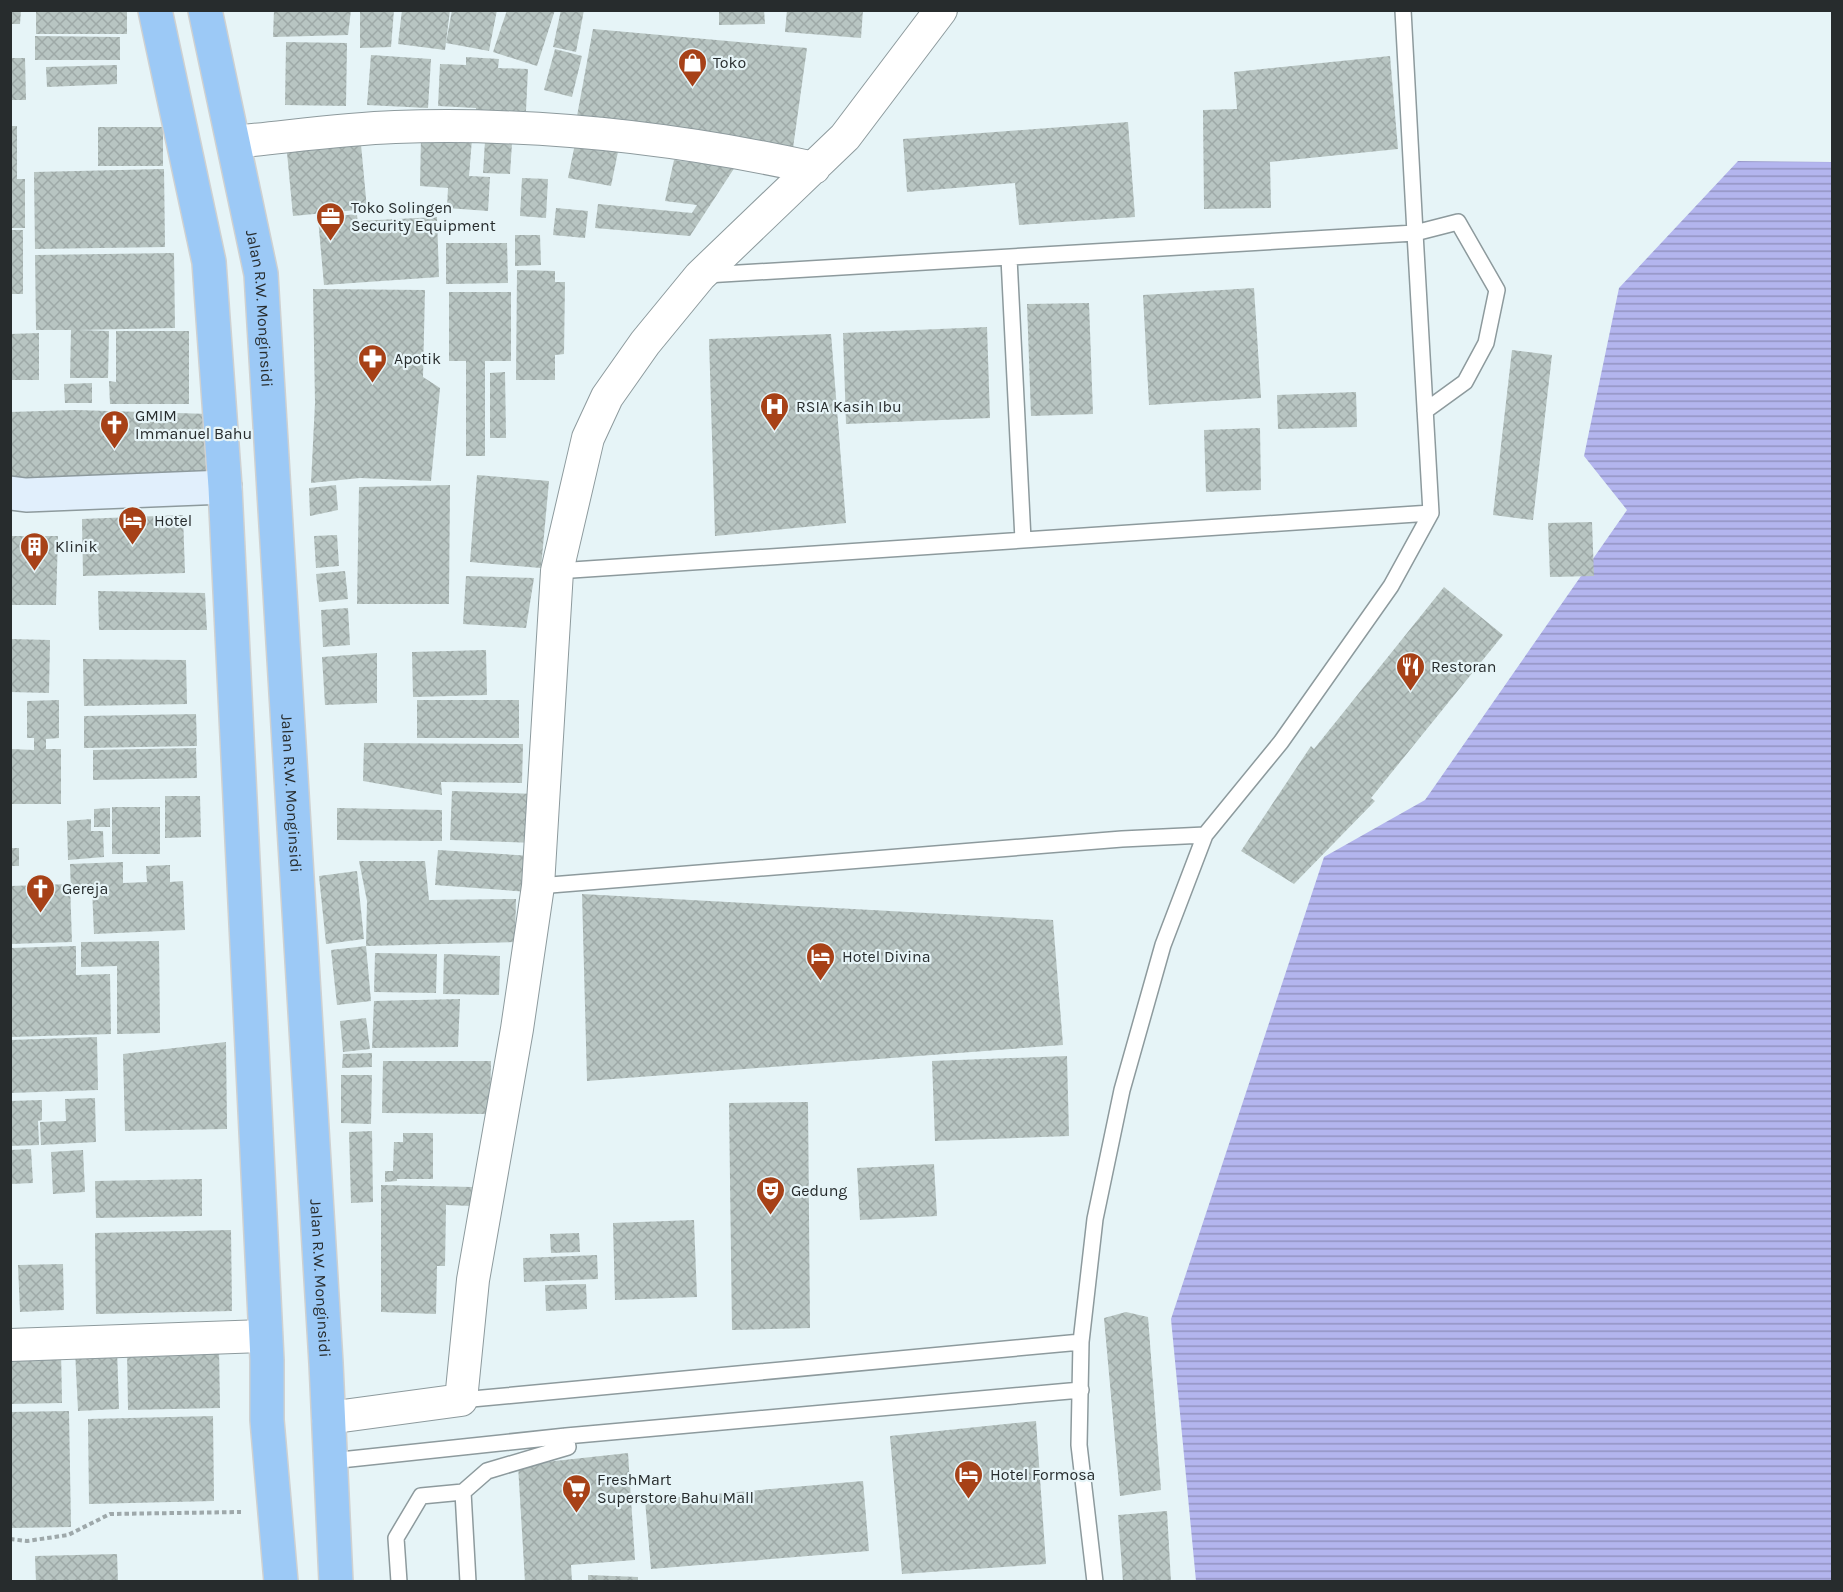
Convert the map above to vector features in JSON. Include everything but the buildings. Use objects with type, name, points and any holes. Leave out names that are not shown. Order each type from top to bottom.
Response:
[{"type":"highway","points":[[155,10],[209,262],[225,487],[267,1420],[281,1581]]},
{"type":"highway","name":"Jalan R.W. Monginsidi","points":[[205,10],[261,274],[331,1461],[336,1581]]},
{"type":"main road","points":[[10,493],[26,495],[225,487]]},
{"type":"street","points":[[328,1418],[461,1401],[473,1280],[517,1029],[537,886],[557,571],[575,485],[588,438],[597,417],[607,397],[645,343],[700,276],[845,137],[942,10]]},
{"type":"street","points":[[233,142],[395,127],[571,130],[750,154],[814,168]]},
{"type":"street","points":[[10,1345],[265,1336]]},
{"type":"lane","points":[[1095,1581],[1080,1445],[1081,1342],[1095,1219],[1122,1090],[1163,945],[1206,835],[1281,742],[1391,586],[1431,513],[1403,10]]},
{"type":"lane","points":[[700,276],[1415,233],[1458,222],[1497,290],[1486,343],[1465,382],[1425,411]]},
{"type":"lane","points":[[1009,258],[1023,540]]},
{"type":"lane","points":[[557,571],[1431,513]]},
{"type":"lane","points":[[537,886],[1122,839],[1206,835]]},
{"type":"lane","points":[[461,1401],[1081,1342]]},
{"type":"lane","points":[[331,1461],[566,1436],[1082,1390]]},
{"type":"lane","points":[[399,1581],[396,1538],[422,1496],[463,1492],[487,1471],[568,1448],[566,1436]]},
{"type":"lane","points":[[463,1492],[468,1581]]},
{"type":"path","points":[[10,1539],[27,1541],[68,1534],[110,1514],[274,1512]]},
{"type":"water","points":[[1738,161],[1832,162],[1832,1581],[1196,1581],[1171,1319],[1324,857],[1425,800],[1627,510],[1584,456],[1619,288]]},
{"type":"place","name":"Toko","points":[[692,88]]},
{"type":"place","name":"Toko Solingen Security Equipment","points":[[330,242]]},
{"type":"place","name":"Apotik","points":[[373,384]]},
{"type":"place","name":"RSIA Kasih Ibu","points":[[775,432]]},
{"type":"place","name":"GMIM Immanuel Bahu","points":[[114,450]]},
{"type":"place","name":"Hotel","points":[[133,546]]},
{"type":"place","name":"Klinik","points":[[34,572]]},
{"type":"place","name":"Restoran","points":[[1410,692]]},
{"type":"place","name":"Gereja","points":[[41,914]]},
{"type":"place","name":"Hotel Divina","points":[[821,982]]},
{"type":"place","name":"Gedung","points":[[770,1216]]},
{"type":"place","name":"Hotel Formosa","points":[[969,1500]]},
{"type":"place","name":"FreshMart Superstore Bahu Mall","points":[[576,1514]]}]
